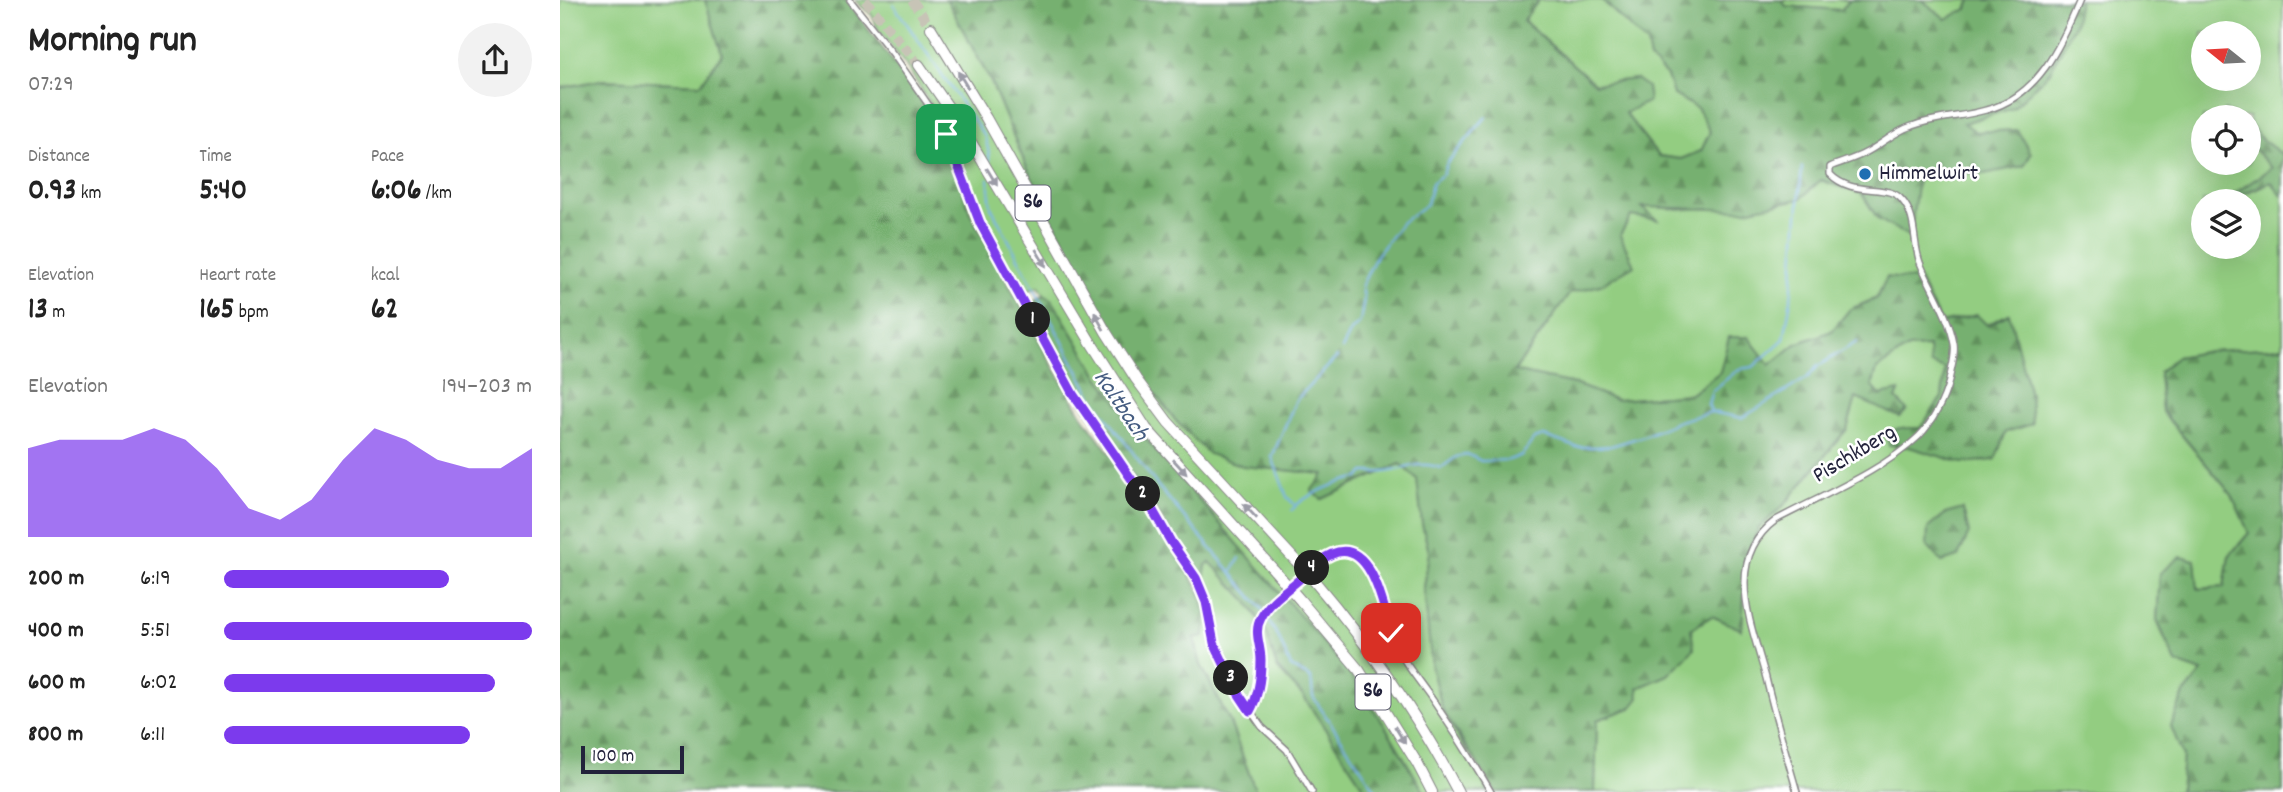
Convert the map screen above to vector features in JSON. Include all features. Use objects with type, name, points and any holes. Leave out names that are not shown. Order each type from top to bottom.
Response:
[{"type":"highway","name":"S6","points":[[931,28],[986,118],[1106,332],[1136,379],[1168,422],[1341,613],[1400,692],[1458,792]]},
{"type":"highway","name":"S6","points":[[919,65],[979,154],[1090,341],[1146,428],[1275,571],[1359,670],[1417,762],[1432,792]]},
{"type":"street","points":[[850,0],[893,54],[930,107],[951,146],[980,223],[1073,394],[1196,578],[1206,602],[1214,643],[1238,693],[1262,727],[1287,750],[1311,792]]},
{"type":"street","name":"Pischkberg","points":[[1797,792],[1748,616],[1745,577],[1748,557],[1762,530],[1776,520],[1898,453],[1921,435],[1944,398],[1954,345],[1944,314],[1919,262],[1909,208],[1900,197],[1886,191],[1860,190],[1838,183],[1830,174],[1830,167],[1863,154],[1909,126],[1985,111],[2011,102],[2038,79],[2065,38],[2080,0]]},
{"type":"street","points":[[1250,711],[1257,698],[1259,682],[1261,658],[1256,631],[1261,618],[1271,604],[1321,559],[1339,552],[1349,552],[1358,556],[1374,578],[1391,633],[1402,657],[1461,741],[1491,792]]},
{"type":"green space","points":[[560,0],[705,0],[722,54],[701,84],[601,80],[560,88]]},
{"type":"green space","points":[[705,0],[846,0],[900,71],[933,119],[950,153],[971,214],[1053,366],[1082,415],[1133,485],[1200,592],[1206,613],[1204,636],[1194,638],[1201,665],[1229,720],[1256,792],[560,792],[560,88],[601,80],[701,84],[722,54]]},
{"type":"green space","points":[[855,0],[947,0],[991,82],[1027,168],[1053,222],[1076,261],[1092,298],[1145,381],[1176,421],[1209,454],[1243,466],[1324,474],[1322,499],[1400,464],[1417,479],[1422,524],[1429,552],[1424,588],[1432,670],[1443,711],[1489,792],[1424,792],[1385,726],[1344,666],[1140,432],[1099,377],[1052,300],[1044,295],[1039,286],[1023,290],[1015,282],[978,213],[959,157],[945,127],[905,64],[877,28],[870,13]]},
{"type":"green space","points":[[947,0],[1539,0],[1523,21],[1595,84],[1636,79],[1647,87],[1649,101],[1625,113],[1659,156],[1681,159],[1701,151],[1710,132],[1698,109],[1673,94],[1667,76],[1650,59],[1647,44],[1602,0],[1781,0],[1786,6],[1841,10],[1850,0],[1922,0],[1946,19],[1967,9],[1971,0],[2079,0],[2075,23],[2050,72],[2013,108],[1964,123],[1976,132],[2017,130],[2031,153],[2024,166],[1979,175],[1956,170],[1919,172],[1910,237],[1878,219],[1862,194],[1821,180],[1800,199],[1745,210],[1642,207],[1657,220],[1631,216],[1620,235],[1634,265],[1600,285],[1570,293],[1514,371],[1574,384],[1617,400],[1691,394],[1720,372],[1729,337],[1748,337],[1770,365],[1796,344],[1832,331],[1850,309],[1876,299],[1887,277],[1919,280],[1941,323],[1977,315],[1987,325],[2009,314],[2030,395],[2032,424],[2006,432],[1995,460],[1962,463],[1909,447],[1889,445],[1885,433],[1900,428],[1920,428],[1942,397],[1945,369],[1930,364],[1929,347],[1908,348],[1877,369],[1872,386],[1880,395],[1899,391],[1896,399],[1907,410],[1900,417],[1856,398],[1847,429],[1785,504],[1759,528],[1746,556],[1742,630],[1712,616],[1691,629],[1694,649],[1668,675],[1638,688],[1639,698],[1631,708],[1597,720],[1595,792],[1495,792],[1443,711],[1432,670],[1424,588],[1429,552],[1422,524],[1417,479],[1400,464],[1322,499],[1311,491],[1324,474],[1243,466],[1209,454],[1176,421],[1145,381],[1092,298],[1076,261],[1053,222],[1027,168],[991,82]]},
{"type":"green space","points":[[1539,0],[1602,0],[1648,44],[1650,59],[1667,76],[1673,94],[1698,109],[1710,132],[1701,151],[1681,159],[1659,156],[1625,113],[1636,79],[1595,84],[1523,20]]},
{"type":"green space","points":[[1781,0],[1850,0],[1841,10],[1785,6]]},
{"type":"green space","points":[[1922,0],[1971,0],[1968,9],[1946,19]]},
{"type":"green space","points":[[2079,0],[2283,0],[2283,155],[2261,138],[2261,105],[2191,105],[2191,175],[2261,175],[2261,156],[2273,168],[2241,189],[2191,189],[2191,259],[2261,259],[2261,189],[2254,189],[2271,182],[2283,197],[2283,347],[2209,351],[2177,357],[2159,372],[2162,412],[2232,495],[2249,533],[2229,556],[2224,587],[2197,589],[2195,560],[2181,557],[2160,573],[2157,621],[2176,663],[2202,672],[2184,694],[2171,726],[2183,756],[2180,792],[1595,792],[1597,720],[1631,708],[1637,688],[1668,675],[1691,629],[1712,616],[1742,629],[1746,556],[1759,528],[1785,504],[1847,429],[1856,398],[1900,417],[1907,410],[1896,399],[1899,392],[1880,395],[1872,386],[1877,369],[1908,348],[1929,347],[1945,369],[1942,397],[1920,429],[1900,428],[1909,447],[1962,463],[2006,432],[2030,395],[2009,314],[1986,325],[1976,315],[1941,323],[1919,280],[1850,309],[1832,331],[1796,344],[1770,366],[1748,337],[1720,372],[1691,394],[1617,400],[1574,384],[1514,372],[1570,293],[1600,285],[1620,235],[1631,216],[1655,219],[1641,208],[1652,206],[1679,210],[1800,199],[1820,180],[1862,194],[1878,219],[1919,172],[1956,170],[1979,175],[2017,130],[1976,132],[1963,123],[2013,108]]},
{"type":"green space","points":[[2261,139],[2283,155],[2283,197],[2271,182],[2253,189],[2241,189],[2272,168],[2261,157]]},
{"type":"green space","points":[[1044,295],[1052,300],[1099,377],[1140,432],[1344,666],[1385,726],[1424,792],[1367,792],[1304,697],[1277,668],[1265,629],[1248,602],[1210,562],[1206,565],[1203,585],[1152,503],[1085,408],[1032,310],[1033,303]]},
{"type":"green space","points":[[2283,347],[2283,792],[2180,792],[2183,756],[2171,726],[2184,694],[2202,672],[2176,663],[2157,620],[2160,573],[2180,557],[2195,560],[2198,589],[2224,587],[2229,556],[2249,533],[2232,495],[2162,411],[2159,372],[2177,357],[2209,351]]},
{"type":"green space","points":[[1963,509],[1969,533],[1958,557],[1942,562],[1927,546],[1928,528],[1945,514]]},
{"type":"green space","points":[[1210,561],[1248,602],[1265,629],[1277,668],[1304,697],[1367,792],[1256,792],[1229,720],[1201,665],[1194,638],[1206,565]]},
{"type":"waterway","name":"Kaltbach","points":[[893,4],[985,137],[989,163]]},
{"type":"waterway","points":[[1342,349],[1351,331],[1360,322],[1364,299],[1362,285],[1375,258],[1402,222],[1427,204],[1432,183],[1443,174],[1447,163],[1486,117]]},
{"type":"waterway","points":[[1711,411],[1708,404],[1712,391],[1739,369],[1753,367],[1784,339],[1791,299],[1802,167]]},
{"type":"waterway","name":"Kaltbach","points":[[988,179],[991,207],[1093,399],[1157,485],[1264,611]]},
{"type":"waterway","points":[[1292,510],[1313,494],[1359,478],[1364,472],[1389,472],[1421,465],[1441,468],[1456,457],[1467,454],[1481,461],[1509,460],[1522,455],[1534,439],[1544,436],[1576,447],[1611,446],[1711,412],[1742,418],[1807,378],[1818,366],[1857,342]]},
{"type":"waterway","points":[[1295,505],[1287,497],[1272,457],[1296,400],[1337,357]]},
{"type":"waterway","points":[[1232,571],[1240,558]]},
{"type":"waterway","name":"Kaltbach","points":[[1266,617],[1279,638],[1291,667],[1311,678],[1313,697],[1377,792]]},
{"type":"tunnel","points":[[865,0],[919,65]]},
{"type":"tunnel","points":[[912,0],[931,28]]},
{"type":"place","name":"Himmelwirt","points":[[1865,174]]},
{"type":"route","points":[[946,134],[980,223],[1073,394],[1196,578],[1206,602],[1214,643],[1238,693],[1250,711],[1257,698],[1259,682],[1261,658],[1256,631],[1261,618],[1271,604],[1321,559],[1344,551],[1354,554],[1364,562],[1374,578],[1391,633]]}]
